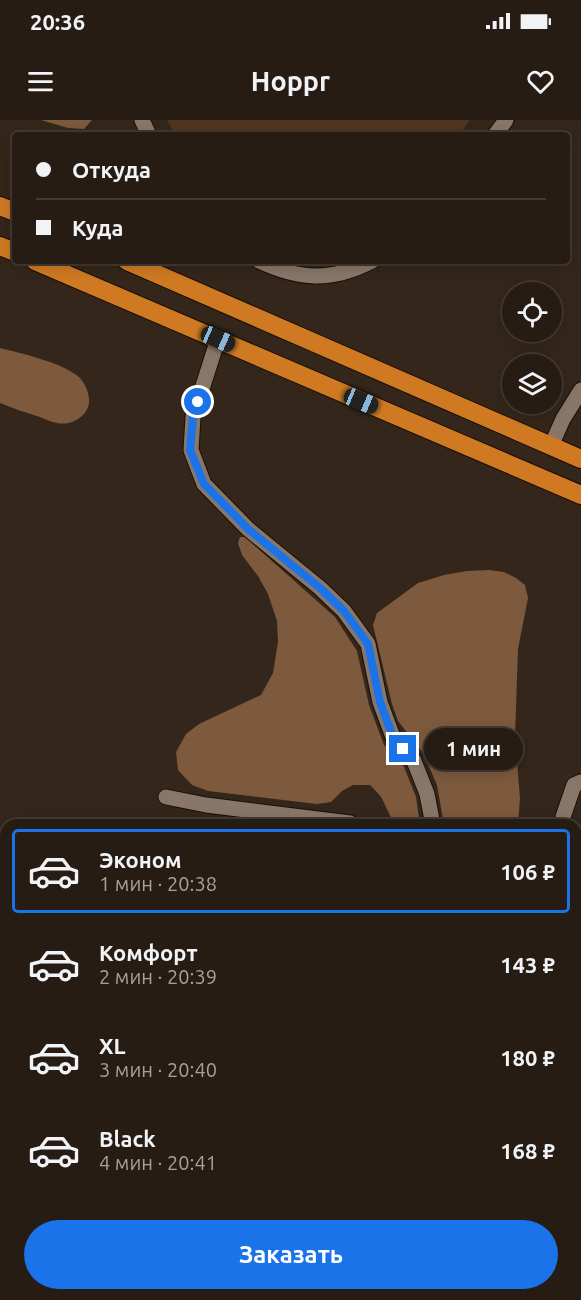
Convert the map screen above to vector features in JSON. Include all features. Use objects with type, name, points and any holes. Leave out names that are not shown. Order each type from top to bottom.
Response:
[{"type":"highway","points":[[42,264],[581,495]]},
{"type":"highway","points":[[134,264],[581,459]]},
{"type":"street","points":[[266,264],[306,276],[333,276],[366,264]]},
{"type":"street","points":[[218,339],[193,417],[190,450],[204,484],[248,529],[320,588],[344,611],[368,644],[380,702],[393,737],[414,760],[427,794],[432,819]]},
{"type":"street","points":[[551,446],[563,419],[580,396]]},
{"type":"street","points":[[563,819],[574,785],[581,782]]},
{"type":"street","points":[[165,797],[206,805],[318,819]]},
{"type":"shaded area","points":[[41,120],[92,120],[84,129],[68,128]]},
{"type":"shaded area","points":[[167,120],[470,120],[461,132],[173,132]]},
{"type":"shaded area","points":[[0,348],[52,363],[79,377],[89,396],[88,408],[82,416],[73,422],[62,424],[0,403]]},
{"type":"shaded area","points":[[240,537],[245,537],[335,617],[357,651],[369,705],[384,745],[404,767],[416,797],[419,819],[393,819],[381,797],[370,785],[353,785],[342,791],[331,802],[317,804],[208,791],[192,785],[178,770],[176,752],[186,734],[199,724],[261,695],[273,673],[278,642],[277,621],[268,594],[242,555],[238,543]]},
{"type":"shaded area","points":[[467,571],[504,572],[525,585],[528,598],[518,649],[515,737],[520,798],[518,819],[443,819],[437,785],[423,753],[398,721],[373,625],[377,613],[418,583]]},
{"type":"route","points":[[198,402],[193,417],[190,450],[204,484],[248,529],[320,588],[344,611],[368,644],[380,702],[393,737],[403,749]]}]
